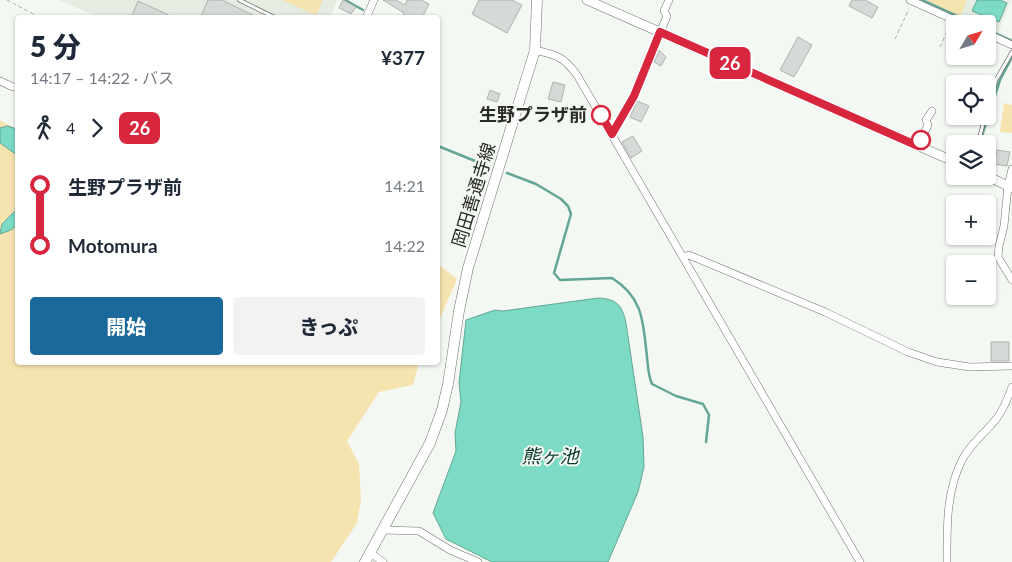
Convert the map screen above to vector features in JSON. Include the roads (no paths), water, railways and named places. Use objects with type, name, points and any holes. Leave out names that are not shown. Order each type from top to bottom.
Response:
[{"type":"main road","name":"岡田善通寺線","points":[[368,558],[430,443],[442,410],[448,384],[458,311],[468,268],[535,50],[537,0]]},
{"type":"street","points":[[367,15],[374,0]]},
{"type":"street","points":[[587,0],[946,158]]},
{"type":"street","points":[[612,134],[634,96],[667,16],[664,11],[669,0]]},
{"type":"street","points":[[911,1],[946,16]]},
{"type":"street","points":[[996,38],[1012,45]]},
{"type":"street","points":[[535,50],[555,54],[564,58],[570,65],[612,134],[860,562]]},
{"type":"street","points":[[0,81],[15,87]]},
{"type":"street","points":[[918,146],[928,125],[926,120],[932,111]]},
{"type":"street","points":[[1012,169],[998,257],[1012,280]]},
{"type":"street","points":[[996,180],[1010,187]]},
{"type":"street","points":[[683,257],[688,256],[698,259],[825,312],[908,352],[937,362],[970,366],[1012,366]]},
{"type":"street","points":[[947,562],[948,506],[954,481],[963,459],[997,418],[1004,407],[1012,387]]},
{"type":"street","points":[[383,530],[419,531],[450,550],[478,562]]},
{"type":"street","points":[[368,558],[382,562]]},
{"type":"lane","points":[[239,0],[270,15]]},
{"type":"lane","points":[[996,80],[1012,52]]},
{"type":"water","points":[[977,0],[1000,0],[1007,3],[999,22],[996,21],[996,15],[982,15],[972,11]]},
{"type":"water","points":[[7,126],[15,128],[15,154],[0,143],[0,128]]},
{"type":"water","points":[[15,211],[15,227],[0,234],[2,224]]},
{"type":"water","name":"熊ヶ池","points":[[598,298],[614,301],[620,307],[626,323],[643,437],[644,467],[638,492],[608,562],[492,562],[446,539],[433,513],[456,451],[455,433],[461,402],[459,383],[466,320],[495,310],[503,311]]},
{"type":"waterway","points":[[345,0],[363,10]]},
{"type":"waterway","points":[[922,0],[955,15]]},
{"type":"waterway","points":[[996,34],[1012,41]]},
{"type":"waterway","points":[[982,135],[1000,80],[1012,57]]},
{"type":"waterway","points":[[440,147],[490,167]]},
{"type":"waterway","points":[[507,173],[536,184],[561,199],[568,206],[571,214],[554,273],[560,280],[612,278],[623,286],[636,303],[643,322],[648,370],[652,384],[676,396],[703,404],[709,415],[706,442]]},
{"type":"place","name":"生野プラザ前","points":[[601,115]]}]
